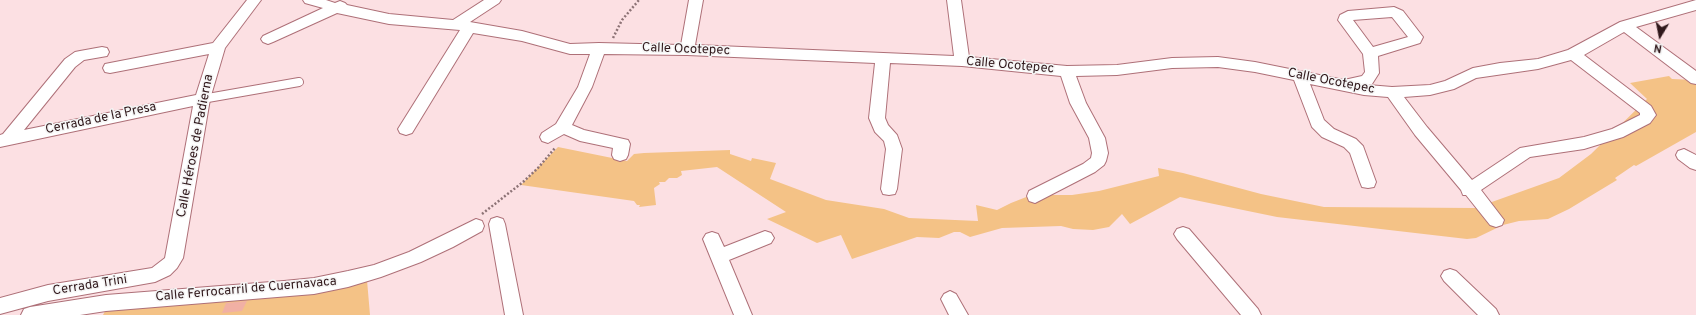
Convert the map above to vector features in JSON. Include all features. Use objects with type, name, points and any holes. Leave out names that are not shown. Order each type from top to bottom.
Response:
[{"type":"street","name":"Calle Héroes de Padierna","points":[[174,258],[202,99],[218,47],[254,0]]},
{"type":"street","name":"Calle Ocotepec","points":[[310,0],[337,8],[389,19],[463,26],[522,36],[570,49],[605,45],[687,50],[962,61],[1067,71],[1117,70],[1172,63],[1218,62],[1255,66],[1364,90],[1392,92],[1436,88],[1449,85],[1473,74],[1500,68],[1538,64],[1573,54],[1625,25],[1696,5]]},
{"type":"street","points":[[268,39],[353,0]]},
{"type":"street","points":[[406,129],[463,26],[494,0]]},
{"type":"street","points":[[687,50],[696,0]]},
{"type":"street","points":[[954,0],[962,61]]},
{"type":"street","points":[[1625,25],[1696,79]]},
{"type":"street","points":[[552,142],[562,128],[585,87],[605,45]]},
{"type":"street","points":[[110,68],[218,47]]},
{"type":"street","points":[[4,140],[70,63],[80,56],[102,52]]},
{"type":"street","points":[[1344,86],[1367,80],[1372,73],[1370,53]]},
{"type":"street","points":[[1469,190],[1526,152],[1584,143],[1617,133],[1645,119],[1648,115],[1646,110],[1573,54]]},
{"type":"street","points":[[883,58],[877,118],[881,128],[891,139],[894,149],[889,189]]},
{"type":"street","points":[[1035,196],[1089,168],[1098,161],[1100,153],[1098,138],[1078,103],[1067,71]]},
{"type":"street","points":[[1300,77],[1317,123],[1328,133],[1350,143],[1357,150],[1368,182]]},
{"type":"street","points":[[1392,92],[1421,131],[1469,190],[1496,220]]},
{"type":"street","name":"Cerrada de la Presa","points":[[4,140],[202,99]]},
{"type":"street","points":[[562,128],[574,131],[580,135],[622,144],[620,155]]},
{"type":"street","name":"Calle Ferrocarril de Cuernavaca","points":[[30,315],[106,303],[292,288],[348,280],[415,257],[447,242],[476,222]]},
{"type":"street","points":[[497,224],[514,315]]},
{"type":"street","points":[[1182,234],[1252,315]]},
{"type":"street","points":[[720,256],[765,238]]},
{"type":"street","points":[[712,239],[743,315]]},
{"type":"street","name":"Cerrada Trini","points":[[0,306],[48,293],[155,275],[164,270],[174,258]]},
{"type":"street","points":[[1450,276],[1490,315]]},
{"type":"street","points":[[950,299],[959,315]]},
{"type":"lane","points":[[202,99],[299,82]]},
{"type":"path","points":[[605,45],[622,20],[639,0]]},
{"type":"path","points":[[476,222],[538,168],[552,142]]},
{"type":"shaded area","points":[[1696,75],[1696,132],[1636,166],[1634,165],[1615,178],[1617,180],[1569,209],[1548,219],[1519,221],[1503,225],[1476,238],[1467,239],[1277,217],[1180,197],[1130,224],[1122,214],[1109,227],[1093,230],[1073,229],[1061,226],[1002,228],[970,237],[960,232],[954,232],[939,238],[917,237],[852,259],[841,235],[817,243],[767,219],[786,212],[717,167],[681,171],[682,175],[677,178],[669,178],[665,182],[659,182],[660,184],[654,188],[656,205],[639,207],[640,205],[637,205],[634,201],[521,185],[558,147],[627,161],[634,154],[730,150],[730,154],[751,161],[752,158],[776,163],[770,179],[826,200],[884,209],[909,218],[978,221],[976,205],[997,210],[1039,192],[1054,195],[1072,195],[1099,191],[1159,176],[1158,168],[1183,173],[1261,194],[1324,207],[1475,208],[1559,178],[1591,154],[1647,99],[1630,83],[1669,76],[1672,79],[1695,80]]},
{"type":"shaded area","points":[[367,280],[370,315],[103,315],[106,309]]},
{"type":"building","points":[[247,301],[242,311],[222,313],[226,303]]}]
